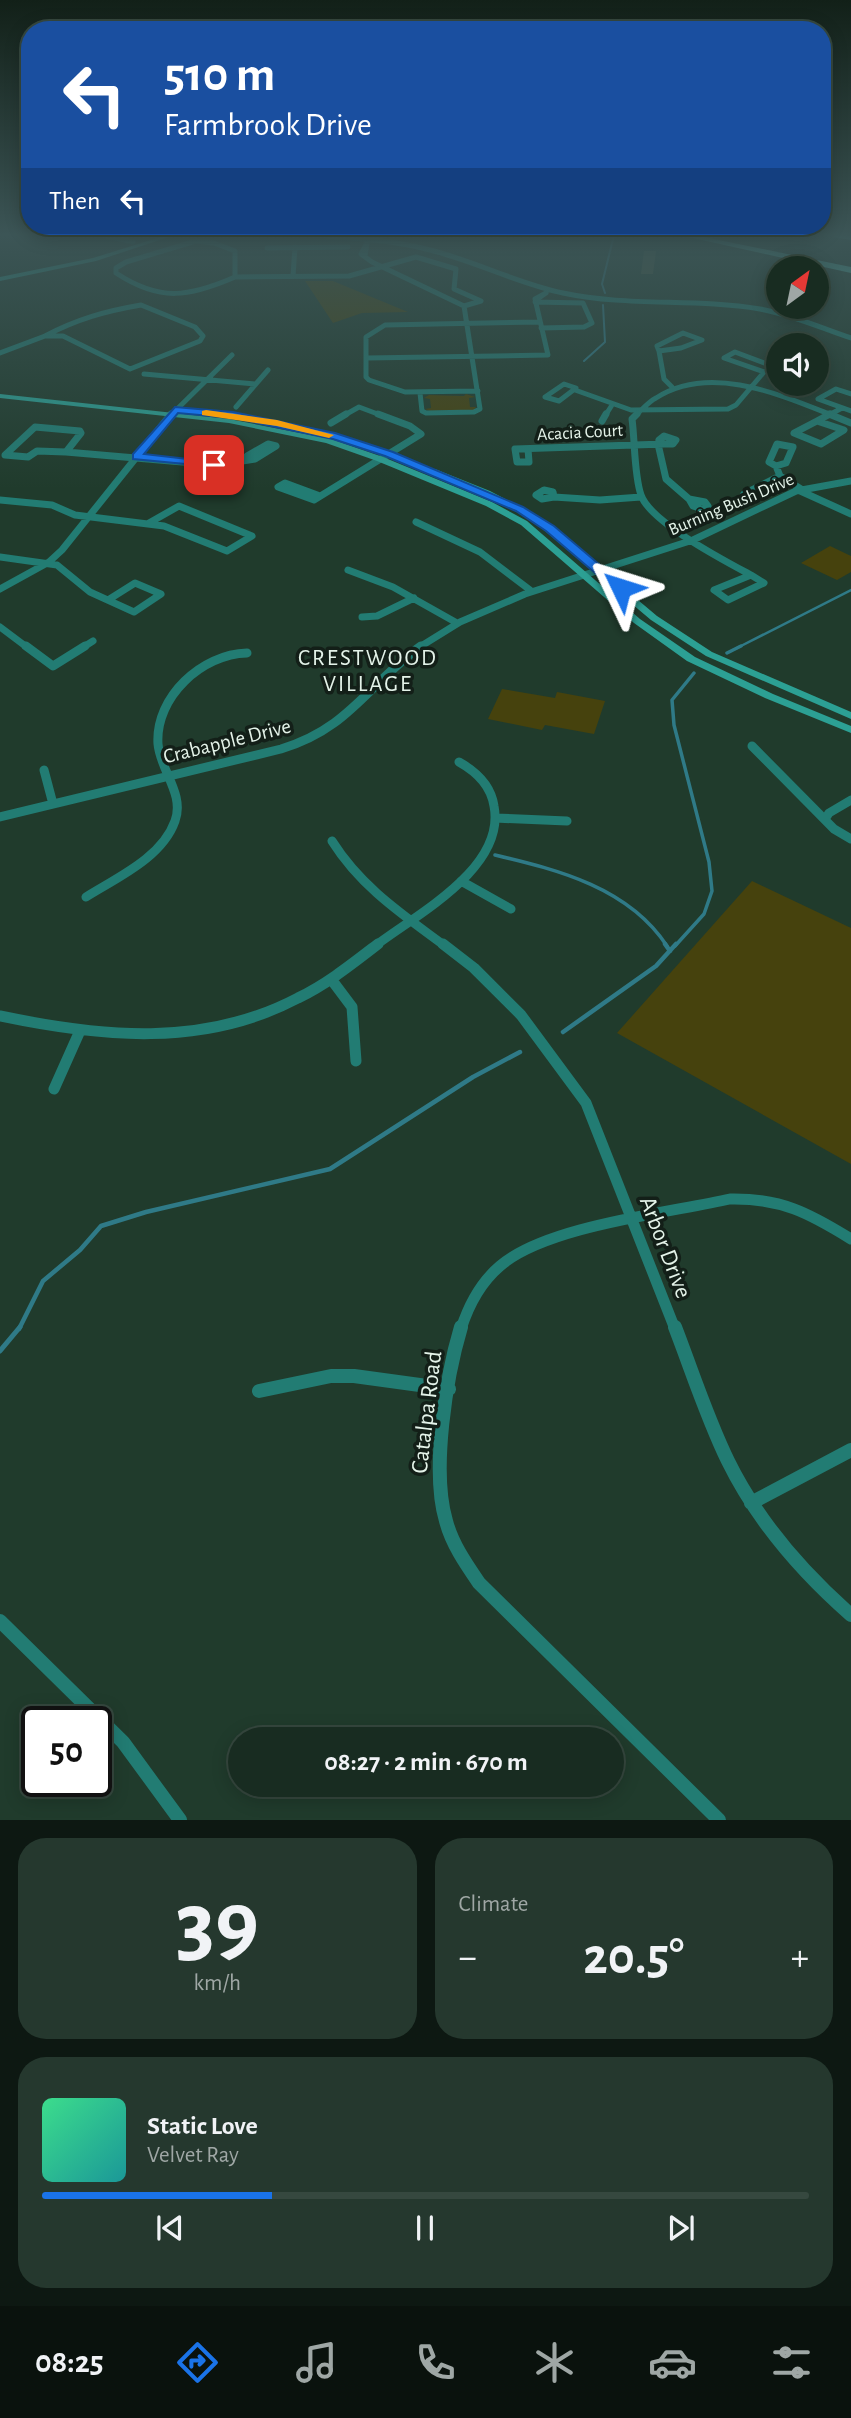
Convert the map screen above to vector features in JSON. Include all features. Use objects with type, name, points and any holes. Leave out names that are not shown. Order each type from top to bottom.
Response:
[{"type":"main road","points":[[0,389],[281,430],[380,459],[508,513],[540,534],[638,621],[691,659],[769,696],[851,730]]},
{"type":"main road","points":[[0,396],[277,423],[335,436],[389,454],[520,509],[550,528],[654,618],[700,649],[734,667],[851,716]]},
{"type":"street","points":[[0,353],[45,336],[77,320]]},
{"type":"street","points":[[45,336],[64,336],[130,369],[194,345],[203,336],[195,327],[180,320]]},
{"type":"street","points":[[421,393],[422,411],[431,414],[480,409],[466,320]]},
{"type":"street","points":[[367,358],[548,355],[540,320]]},
{"type":"street","points":[[478,391],[421,393],[395,390],[369,380],[366,377],[366,337],[382,326],[466,323],[584,327],[592,323],[591,320]]},
{"type":"street","points":[[798,320],[851,338]]},
{"type":"street","points":[[659,352],[702,340],[683,333],[657,346],[664,379],[672,387]]},
{"type":"street","points":[[575,390],[612,405],[639,411],[728,409],[736,405],[764,372],[775,367],[736,352],[724,358],[764,372]]},
{"type":"street","points":[[0,589],[49,562],[203,380],[232,355]]},
{"type":"street","points":[[236,407],[268,370]]},
{"type":"street","points":[[144,374],[255,384]]},
{"type":"street","points":[[751,575],[714,590],[728,600],[764,583],[751,575],[694,540],[654,512],[641,497],[630,423],[639,411],[672,387],[715,383],[751,387],[851,422]]},
{"type":"street","points":[[851,394],[836,389],[818,399],[851,411]]},
{"type":"street","points":[[602,421],[612,405]]},
{"type":"street","points":[[320,496],[285,482],[278,487],[314,500],[419,437],[420,432],[359,407],[331,423]]},
{"type":"street","points":[[817,421],[844,430],[821,444],[794,433],[817,421],[830,415],[842,408]]},
{"type":"street","points":[[66,452],[80,431],[35,427],[5,455],[28,457],[37,451],[66,452],[137,456],[214,465],[247,459]]},
{"type":"street","name":"Acacia Court","points":[[528,449],[661,444],[666,479],[689,499]]},
{"type":"street","points":[[776,466],[780,476],[800,490],[851,514]]},
{"type":"street","points":[[744,494],[780,476]]},
{"type":"street","name":"Burning Bush Drive","points":[[584,573],[694,540],[800,490],[822,483],[851,481]]},
{"type":"street","points":[[554,497],[600,500],[641,497]]},
{"type":"street","points":[[0,500],[52,505],[69,513],[149,523],[227,551],[252,536],[179,506],[149,523]]},
{"type":"street","points":[[416,522],[473,547],[530,590]]},
{"type":"street","points":[[0,557],[49,562],[64,568],[75,583],[90,592],[134,612],[161,594],[135,583],[108,600]]},
{"type":"street","points":[[348,570],[373,578],[457,623]]},
{"type":"street","name":"Crabapple Drive","points":[[0,817],[281,749],[312,738],[341,719],[408,656],[457,623],[530,590],[584,573]]},
{"type":"street","points":[[362,617],[377,616],[414,598]]},
{"type":"street","points":[[0,627],[53,666],[93,641]]},
{"type":"street","points":[[86,897],[141,861],[169,834],[175,822],[177,799],[164,768],[157,732],[169,699],[190,676],[215,660],[247,653]]},
{"type":"street","points":[[752,746],[825,820],[851,839]]},
{"type":"street","points":[[0,1016],[79,1033],[143,1036],[194,1031],[265,1012],[308,994],[461,881],[487,852],[494,835],[495,803],[483,778],[472,768],[459,762]]},
{"type":"street","points":[[44,770],[54,804]]},
{"type":"street","points":[[825,820],[829,813],[851,800]]},
{"type":"street","points":[[495,818],[567,821]]},
{"type":"street","name":"Arbor Drive","points":[[332,841],[350,871],[372,892],[472,967],[518,1011],[554,1055],[586,1103],[728,1461],[751,1503],[785,1549],[818,1587],[851,1615]]},
{"type":"street","points":[[461,881],[511,909]]},
{"type":"street","points":[[331,979],[352,1007],[356,1061]]},
{"type":"street","points":[[54,1089],[79,1033]]},
{"type":"street","name":"Catalpa Road","points":[[719,1819],[479,1583],[457,1554],[444,1519],[439,1484],[458,1335],[471,1301],[494,1272],[523,1251],[554,1236],[730,1199],[770,1199],[813,1216],[851,1239]]},
{"type":"street","points":[[259,1391],[331,1376],[354,1376],[449,1389]]},
{"type":"street","points":[[751,1503],[851,1450]]},
{"type":"street","points":[[0,1621],[122,1742],[180,1819]]},
{"type":"shaded area","points":[[466,394],[475,397],[469,398],[470,407],[476,407],[474,410],[425,409],[431,408],[430,399],[424,398],[429,395]]},
{"type":"shaded area","points":[[830,546],[851,556],[851,572],[837,580],[801,563]]},
{"type":"shaded area","points":[[502,689],[555,698],[557,692],[605,701],[594,734],[545,725],[542,730],[488,719]]},
{"type":"shaded area","points":[[752,881],[851,928],[851,1164],[617,1033]]},
{"type":"waterway","points":[[584,361],[605,342],[604,320]]},
{"type":"waterway","points":[[737,648],[851,590]]},
{"type":"waterway","points":[[737,648],[741,646]]},
{"type":"waterway","points":[[727,653],[737,648]]},
{"type":"waterway","points":[[675,946],[704,914],[712,891],[709,862],[674,725],[672,700],[694,673]]},
{"type":"waterway","points":[[495,855],[544,867],[591,884],[633,909],[667,946]]},
{"type":"waterway","points":[[665,944],[670,951]]},
{"type":"waterway","points":[[670,951],[676,944]]},
{"type":"waterway","points":[[563,1032],[656,966],[670,951]]},
{"type":"waterway","points":[[20,1327],[43,1281],[80,1250],[101,1226],[146,1212],[330,1169],[473,1077],[520,1052]]},
{"type":"waterway","points":[[0,1351],[20,1327]]},
{"type":"slow traffic","points":[[206,413],[233,415],[329,435]]},
{"type":"district","name":"CRESTWOOD VILLAGE","points":[[368,670]]},
{"type":"route","points":[[214,465],[137,456],[175,410],[233,415],[335,436],[389,454],[520,509],[550,528],[621,588]]}]
